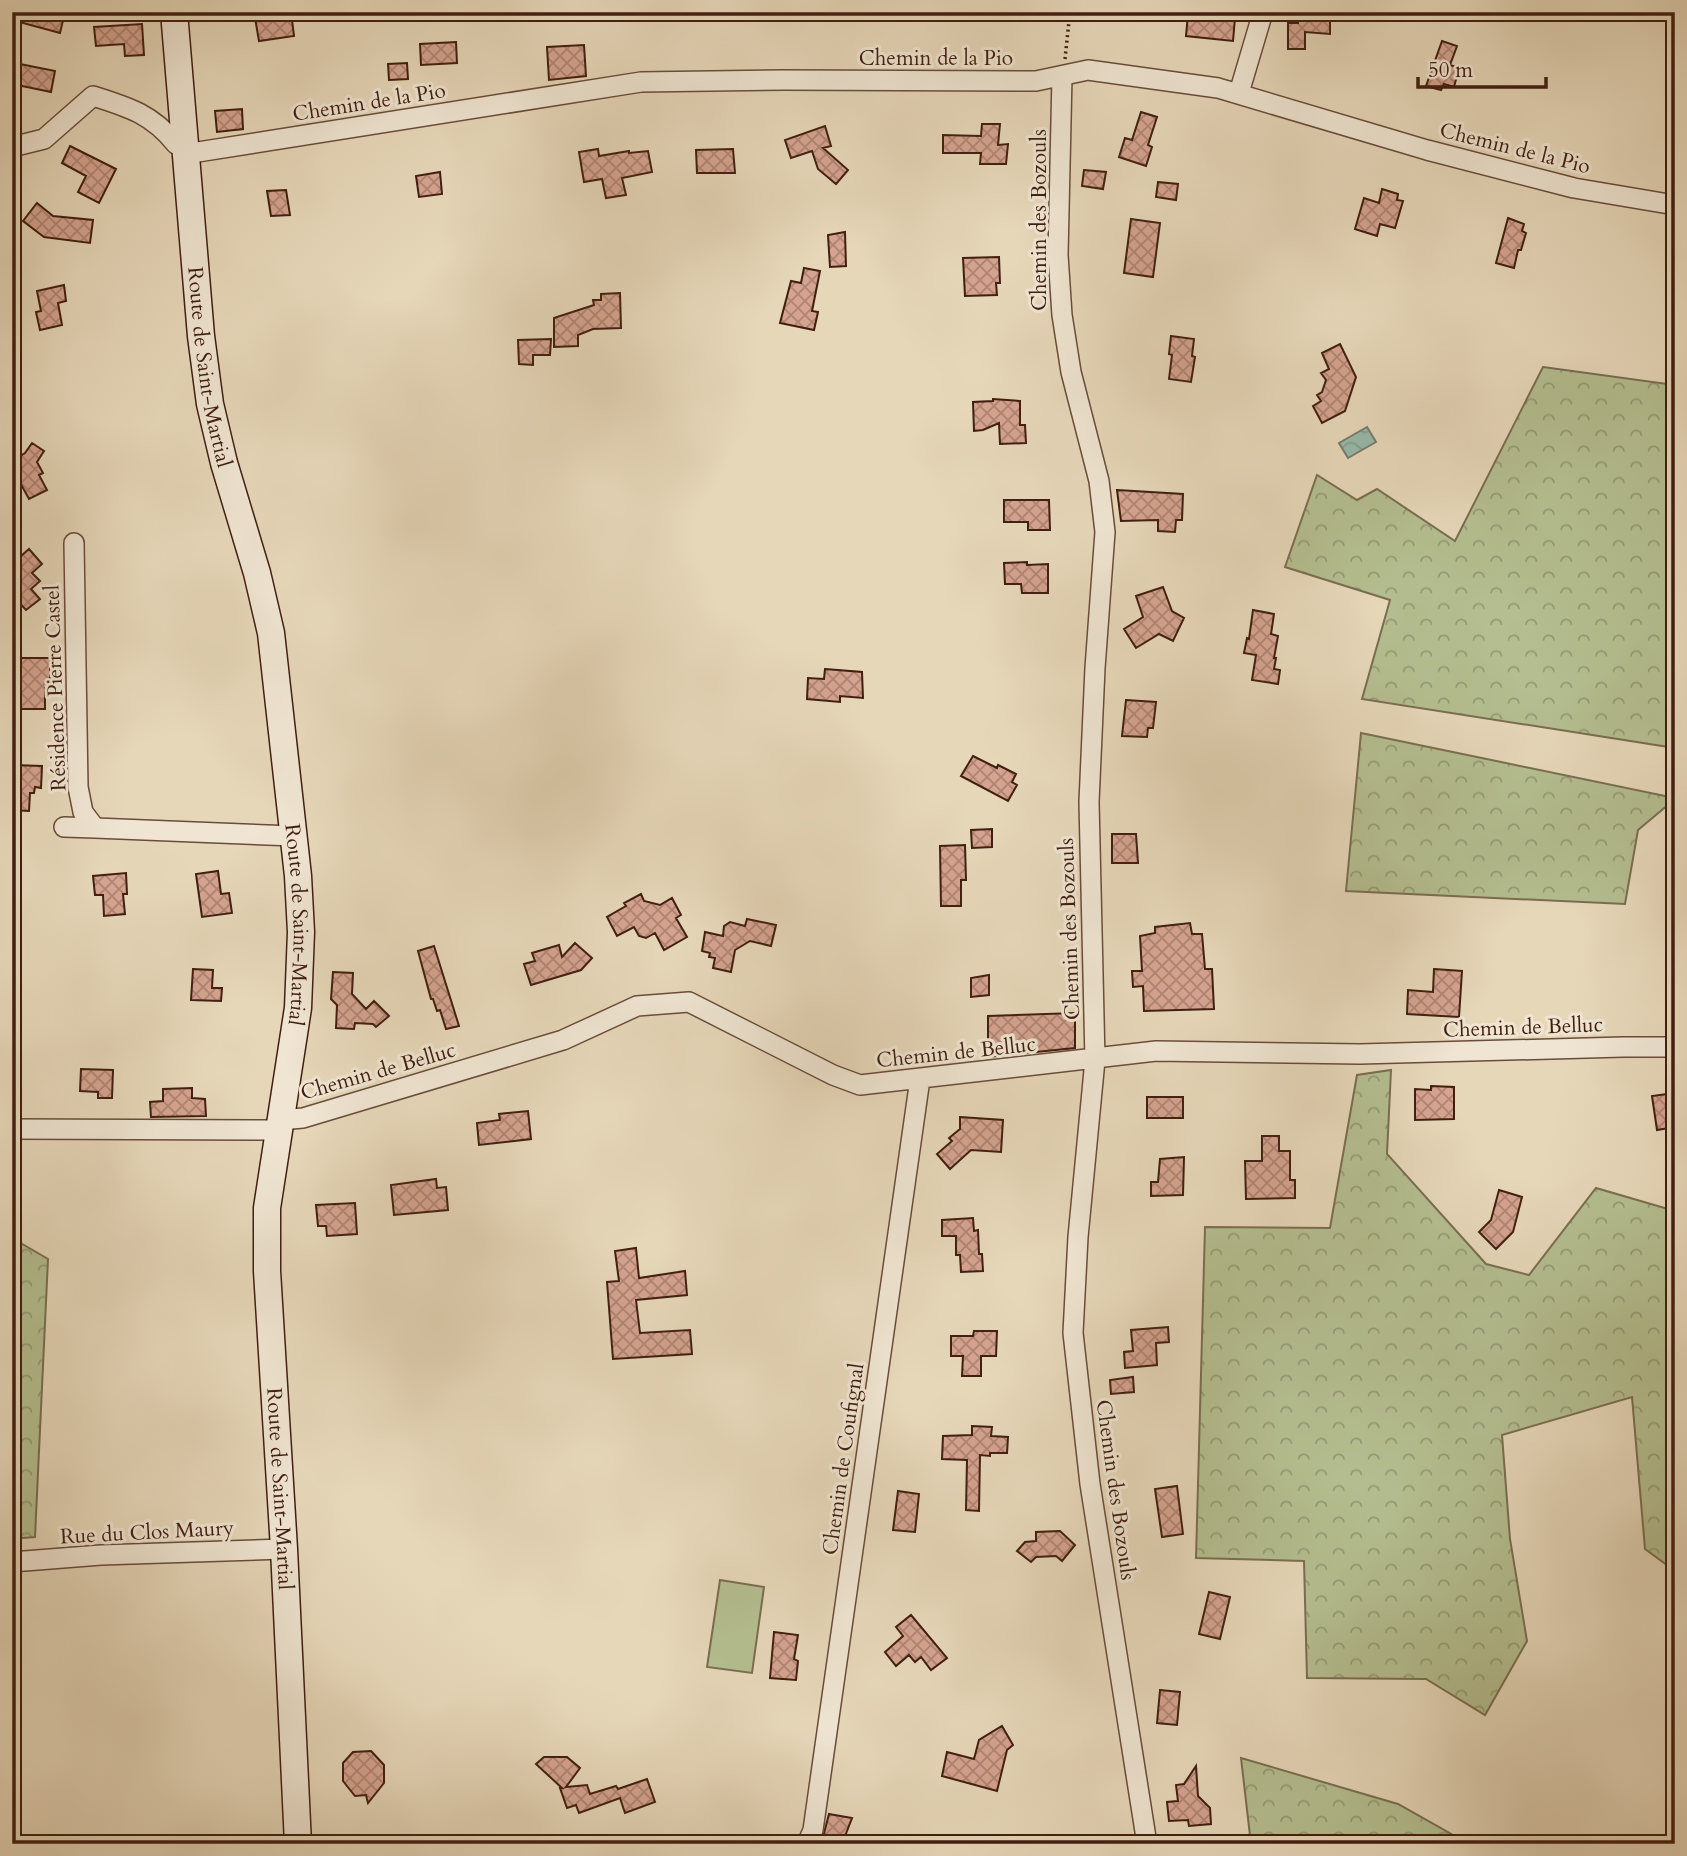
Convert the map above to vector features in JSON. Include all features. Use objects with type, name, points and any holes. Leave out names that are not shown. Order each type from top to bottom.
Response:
[{"type":"main road","name":"Route de Saint-Martial","points":[[174,12],[201,336],[211,404],[224,463],[257,573],[271,633],[299,890],[301,971],[292,1051],[267,1208],[267,1271],[298,1844]]},
{"type":"street","points":[[1239,93],[1263,12]]},
{"type":"street","name":"Chemin de la Pio","points":[[184,149],[641,82],[1036,81],[1088,70],[1218,88],[1427,150],[1574,188],[1675,205]]},
{"type":"street","name":"Chemin des Bozouls","points":[[1062,76],[1058,255],[1062,315],[1071,372],[1099,481],[1105,532],[1088,802],[1096,1060],[1078,1237],[1073,1333],[1090,1484],[1147,1844]]},
{"type":"street","points":[[12,147],[44,139],[93,96],[138,111],[163,128],[176,144],[184,149]]},
{"type":"street","name":"Résidence Pierre Castel","points":[[74,543],[78,786],[83,812],[95,828]]},
{"type":"street","points":[[64,827],[294,835]]},
{"type":"street","name":"Chemin de Belluc","points":[[12,1129],[279,1125],[563,1040],[638,1006],[689,1002],[833,1075],[860,1085],[1156,1051],[1360,1054],[1623,1046],[1675,1047]]},
{"type":"street","name":"Chemin de Coufignal","points":[[807,1844],[813,1830],[920,1079]]},
{"type":"street","name":"Rue du Clos Maury","points":[[12,1562],[101,1555],[284,1549]]},
{"type":"path","points":[[1062,76],[1070,12]]},
{"type":"green space","points":[[1543,367],[1675,385],[1675,748],[1362,699],[1390,600],[1285,567],[1317,475],[1357,500],[1377,489],[1455,541]]},
{"type":"green space","points":[[1361,733],[1675,799],[1638,830],[1625,904],[1346,891]]},
{"type":"green space","points":[[1391,1070],[1387,1154],[1486,1264],[1529,1275],[1596,1188],[1675,1211],[1675,1571],[1645,1549],[1632,1397],[1502,1435],[1510,1539],[1527,1641],[1485,1715],[1426,1679],[1307,1678],[1304,1561],[1196,1558],[1205,1227],[1330,1228],[1357,1075]]},
{"type":"green space","points":[[12,1238],[48,1259],[35,1537],[12,1539]]},
{"type":"green space","points":[[720,1580],[764,1587],[752,1673],[707,1667]]},
{"type":"green space","points":[[1241,1758],[1398,1804],[1469,1844],[1251,1844]]},
{"type":"water","points":[[1367,427],[1376,442],[1348,458],[1339,443]]},
{"type":"building","points":[[12,12],[65,12],[60,33],[12,20]]},
{"type":"building","points":[[254,12],[291,12],[294,36],[259,41]]},
{"type":"building","points":[[1208,12],[1227,12],[1226,18],[1235,18],[1233,41],[1186,36],[1188,14],[1207,16]]},
{"type":"building","points":[[1298,12],[1330,12],[1330,34],[1305,32],[1305,49],[1288,49],[1288,23],[1298,23]]},
{"type":"building","points":[[142,24],[144,55],[125,56],[124,44],[96,46],[94,27]]},
{"type":"building","points":[[1442,41],[1457,46],[1450,65],[1459,68],[1454,87],[1444,84],[1441,90],[1426,86]]},
{"type":"building","points":[[456,42],[457,63],[421,65],[420,44]]},
{"type":"building","points":[[584,45],[586,76],[549,80],[547,47]]},
{"type":"building","points":[[407,63],[408,79],[389,80],[388,64]]},
{"type":"building","points":[[20,64],[55,71],[51,92],[17,85]]},
{"type":"building","points":[[242,109],[243,129],[217,132],[215,111]]},
{"type":"building","points":[[1141,112],[1157,117],[1148,145],[1152,147],[1146,166],[1119,157],[1125,138],[1132,140]]},
{"type":"building","points":[[982,124],[1000,124],[998,145],[1008,144],[1006,164],[980,164],[981,153],[943,153],[943,135],[981,136]]},
{"type":"building","points":[[825,126],[831,146],[823,148],[848,170],[836,184],[818,169],[812,151],[791,158],[785,140]]},
{"type":"building","points":[[70,146],[116,169],[99,203],[78,192],[86,176],[62,163]]},
{"type":"building","points":[[598,149],[599,156],[648,151],[652,172],[622,178],[626,195],[606,198],[602,179],[584,182],[579,152]]},
{"type":"building","points":[[733,149],[735,173],[697,173],[696,150]]},
{"type":"building","points":[[1084,170],[1106,172],[1103,189],[1082,186]]},
{"type":"building","points":[[440,172],[442,194],[419,197],[416,176]]},
{"type":"building","points":[[1158,182],[1178,184],[1176,200],[1156,197]]},
{"type":"building","points":[[1382,189],[1398,194],[1397,200],[1403,201],[1395,228],[1380,224],[1377,236],[1355,229],[1364,198],[1379,203]]},
{"type":"building","points":[[286,190],[290,215],[271,216],[267,191]]},
{"type":"building","points":[[37,203],[53,216],[93,220],[90,243],[44,237],[23,221]]},
{"type":"building","points":[[1508,218],[1524,224],[1522,231],[1526,233],[1514,268],[1496,263]]},
{"type":"building","points":[[1131,219],[1160,223],[1153,277],[1124,273]]},
{"type":"building","points":[[845,232],[846,266],[830,267],[828,235]]},
{"type":"building","points":[[999,257],[1000,283],[996,283],[997,295],[965,296],[963,258]]},
{"type":"building","points":[[804,268],[820,271],[812,311],[818,312],[814,330],[780,323],[791,281],[801,283]]},
{"type":"building","points":[[64,285],[66,301],[58,303],[62,325],[40,330],[36,312],[41,311],[37,291]]},
{"type":"building","points":[[620,293],[621,328],[593,329],[578,335],[578,346],[554,347],[554,318],[594,305],[593,300],[601,300],[601,294]]},
{"type":"building","points":[[1171,336],[1194,339],[1192,356],[1195,357],[1191,382],[1169,379]]},
{"type":"building","points":[[551,339],[550,355],[533,355],[533,365],[519,364],[518,340]]},
{"type":"building","points":[[1340,344],[1356,377],[1345,411],[1322,423],[1313,406],[1321,401],[1317,395],[1322,392],[1326,380],[1321,373],[1329,369],[1322,353]]},
{"type":"building","points":[[993,399],[1020,401],[1020,425],[1025,425],[1026,443],[1000,444],[999,423],[974,431],[973,402]]},
{"type":"building","points":[[32,443],[44,451],[37,462],[43,473],[39,475],[47,490],[29,499],[12,468],[12,461],[25,453]]},
{"type":"building","points":[[1117,490],[1183,494],[1182,520],[1176,520],[1175,532],[1158,531],[1158,520],[1121,521]]},
{"type":"building","points":[[1004,500],[1049,500],[1050,530],[1028,530],[1028,522],[1004,522]]},
{"type":"building","points":[[29,549],[42,564],[32,573],[40,581],[31,589],[40,599],[26,610],[12,595],[12,564]]},
{"type":"building","points":[[1027,562],[1027,565],[1048,564],[1048,593],[1022,593],[1021,584],[1005,584],[1004,563]]},
{"type":"building","points":[[1163,587],[1172,611],[1184,618],[1173,641],[1159,634],[1136,648],[1124,629],[1143,617],[1136,596]]},
{"type":"building","points":[[1253,610],[1274,614],[1271,634],[1278,636],[1274,669],[1280,670],[1278,684],[1252,680],[1256,655],[1244,653]]},
{"type":"building","points":[[20,658],[50,658],[50,688],[45,688],[45,709],[20,709],[20,681],[12,681],[12,662],[20,663]]},
{"type":"building","points":[[825,669],[862,672],[863,698],[840,696],[840,702],[807,699],[808,678],[824,679]]},
{"type":"building","points":[[1126,700],[1156,702],[1153,728],[1148,728],[1147,737],[1122,736]]},
{"type":"building","points":[[973,756],[1016,774],[1012,782],[1017,785],[1008,801],[961,776]]},
{"type":"building","points":[[12,765],[42,766],[41,788],[35,787],[34,793],[30,793],[29,811],[12,810]]},
{"type":"building","points":[[992,829],[992,847],[972,848],[971,830]]},
{"type":"building","points":[[1112,834],[1136,834],[1138,863],[1112,863]]},
{"type":"building","points":[[965,845],[966,880],[961,880],[961,906],[941,906],[940,846]]},
{"type":"building","points":[[218,871],[221,894],[229,893],[232,913],[202,917],[196,874]]},
{"type":"building","points":[[126,873],[127,894],[123,894],[125,914],[104,916],[103,895],[95,895],[93,876]]},
{"type":"building","points":[[641,894],[644,901],[660,905],[672,898],[681,915],[676,918],[687,937],[664,950],[655,933],[646,938],[639,936],[634,927],[617,936],[607,917]]},
{"type":"building","points":[[747,919],[776,925],[771,946],[750,941],[735,950],[731,972],[713,968],[715,958],[702,951],[705,932],[723,936],[724,926],[730,922],[745,926]]},
{"type":"building","points":[[1190,923],[1192,934],[1202,934],[1205,969],[1212,969],[1214,1009],[1144,1011],[1143,986],[1133,987],[1132,971],[1142,971],[1140,936],[1155,933],[1155,927]]},
{"type":"building","points":[[575,943],[592,958],[581,970],[531,985],[524,964],[535,961],[532,953],[559,945],[562,957]]},
{"type":"building","points":[[434,946],[459,1026],[446,1029],[440,1010],[437,1011],[431,999],[418,951]]},
{"type":"building","points":[[193,969],[213,970],[212,988],[222,988],[221,1001],[191,1000]]},
{"type":"building","points":[[1434,969],[1462,971],[1459,1017],[1407,1014],[1408,990],[1433,992]]},
{"type":"building","points":[[333,972],[353,973],[352,994],[366,1009],[374,1001],[389,1016],[376,1027],[373,1024],[355,1023],[354,1029],[336,1028],[337,1005],[331,999]]},
{"type":"building","points":[[989,975],[989,995],[971,997],[971,978]]},
{"type":"building","points":[[1075,1013],[1075,1048],[988,1057],[988,1016]]},
{"type":"building","points":[[81,1069],[113,1070],[112,1098],[98,1098],[98,1092],[80,1091]]},
{"type":"building","points":[[1431,1086],[1454,1087],[1454,1119],[1415,1120],[1415,1089],[1431,1090]]},
{"type":"building","points":[[192,1088],[192,1098],[205,1099],[206,1116],[151,1117],[150,1102],[163,1101],[163,1089]]},
{"type":"building","points":[[1675,1093],[1675,1127],[1657,1130],[1652,1096]]},
{"type":"building","points":[[1147,1097],[1183,1097],[1183,1118],[1147,1118]]},
{"type":"building","points":[[528,1111],[531,1139],[479,1145],[477,1123],[500,1120],[499,1114]]},
{"type":"building","points":[[960,1117],[1003,1120],[1001,1152],[971,1150],[950,1169],[937,1154],[952,1141],[949,1138],[960,1129]]},
{"type":"building","points":[[1262,1136],[1279,1136],[1279,1151],[1290,1151],[1290,1180],[1295,1180],[1295,1198],[1246,1199],[1245,1161],[1262,1161]]},
{"type":"building","points":[[1184,1157],[1183,1195],[1151,1196],[1151,1182],[1158,1182],[1160,1159]]},
{"type":"building","points":[[436,1179],[437,1188],[446,1187],[448,1210],[394,1215],[391,1185]]},
{"type":"building","points":[[1499,1190],[1522,1197],[1513,1232],[1496,1249],[1479,1232],[1491,1220]]},
{"type":"building","points":[[355,1203],[357,1234],[327,1236],[326,1226],[318,1226],[316,1205]]},
{"type":"building","points":[[973,1218],[974,1231],[978,1230],[983,1271],[961,1272],[960,1255],[956,1255],[956,1236],[942,1236],[942,1220]]},
{"type":"building","points":[[636,1248],[639,1278],[685,1271],[687,1295],[636,1300],[640,1333],[690,1330],[692,1354],[613,1359],[607,1282],[619,1281],[615,1251]]},
{"type":"building","points":[[1168,1327],[1169,1342],[1156,1343],[1157,1365],[1125,1368],[1124,1352],[1133,1351],[1131,1330]]},
{"type":"building","points":[[974,1331],[997,1331],[996,1356],[981,1356],[981,1376],[962,1376],[963,1356],[951,1356],[951,1336],[973,1336]]},
{"type":"building","points":[[1133,1377],[1134,1392],[1111,1394],[1110,1380]]},
{"type":"building","points":[[972,1426],[992,1427],[991,1436],[1008,1437],[1007,1453],[980,1455],[979,1511],[966,1510],[967,1460],[942,1459],[943,1436],[972,1435]]},
{"type":"building","points":[[1177,1486],[1183,1534],[1162,1537],[1155,1489]]},
{"type":"building","points":[[898,1491],[919,1494],[915,1532],[893,1530]]},
{"type":"building","points":[[1060,1531],[1075,1545],[1062,1561],[1056,1556],[1036,1557],[1031,1562],[1017,1551],[1025,1542],[1036,1541],[1036,1532]]},
{"type":"building","points":[[1209,1592],[1230,1597],[1220,1639],[1199,1634]]},
{"type":"building","points":[[911,1615],[947,1658],[931,1670],[921,1657],[915,1662],[909,1655],[896,1666],[885,1652],[903,1636],[896,1627]]},
{"type":"building","points":[[774,1632],[798,1635],[794,1659],[798,1661],[796,1680],[770,1678]]},
{"type":"building","points":[[1160,1690],[1180,1692],[1177,1725],[1157,1723]]},
{"type":"building","points":[[1002,1726],[1013,1745],[1007,1750],[997,1791],[942,1776],[947,1752],[974,1759],[979,1740]]},
{"type":"building","points":[[371,1751],[384,1765],[384,1783],[368,1803],[366,1795],[355,1796],[343,1781],[343,1763],[353,1752]]},
{"type":"building","points":[[544,1757],[567,1757],[580,1768],[566,1787],[587,1785],[590,1794],[616,1786],[618,1789],[647,1779],[655,1802],[625,1813],[620,1798],[579,1813],[576,1805],[567,1808],[562,1788],[536,1764]]},
{"type":"building","points":[[1196,1766],[1198,1796],[1210,1808],[1211,1824],[1189,1826],[1188,1820],[1169,1821],[1167,1802],[1178,1801],[1176,1785],[1184,1784]]},
{"type":"building","points":[[829,1814],[852,1818],[842,1844],[822,1841]]}]
